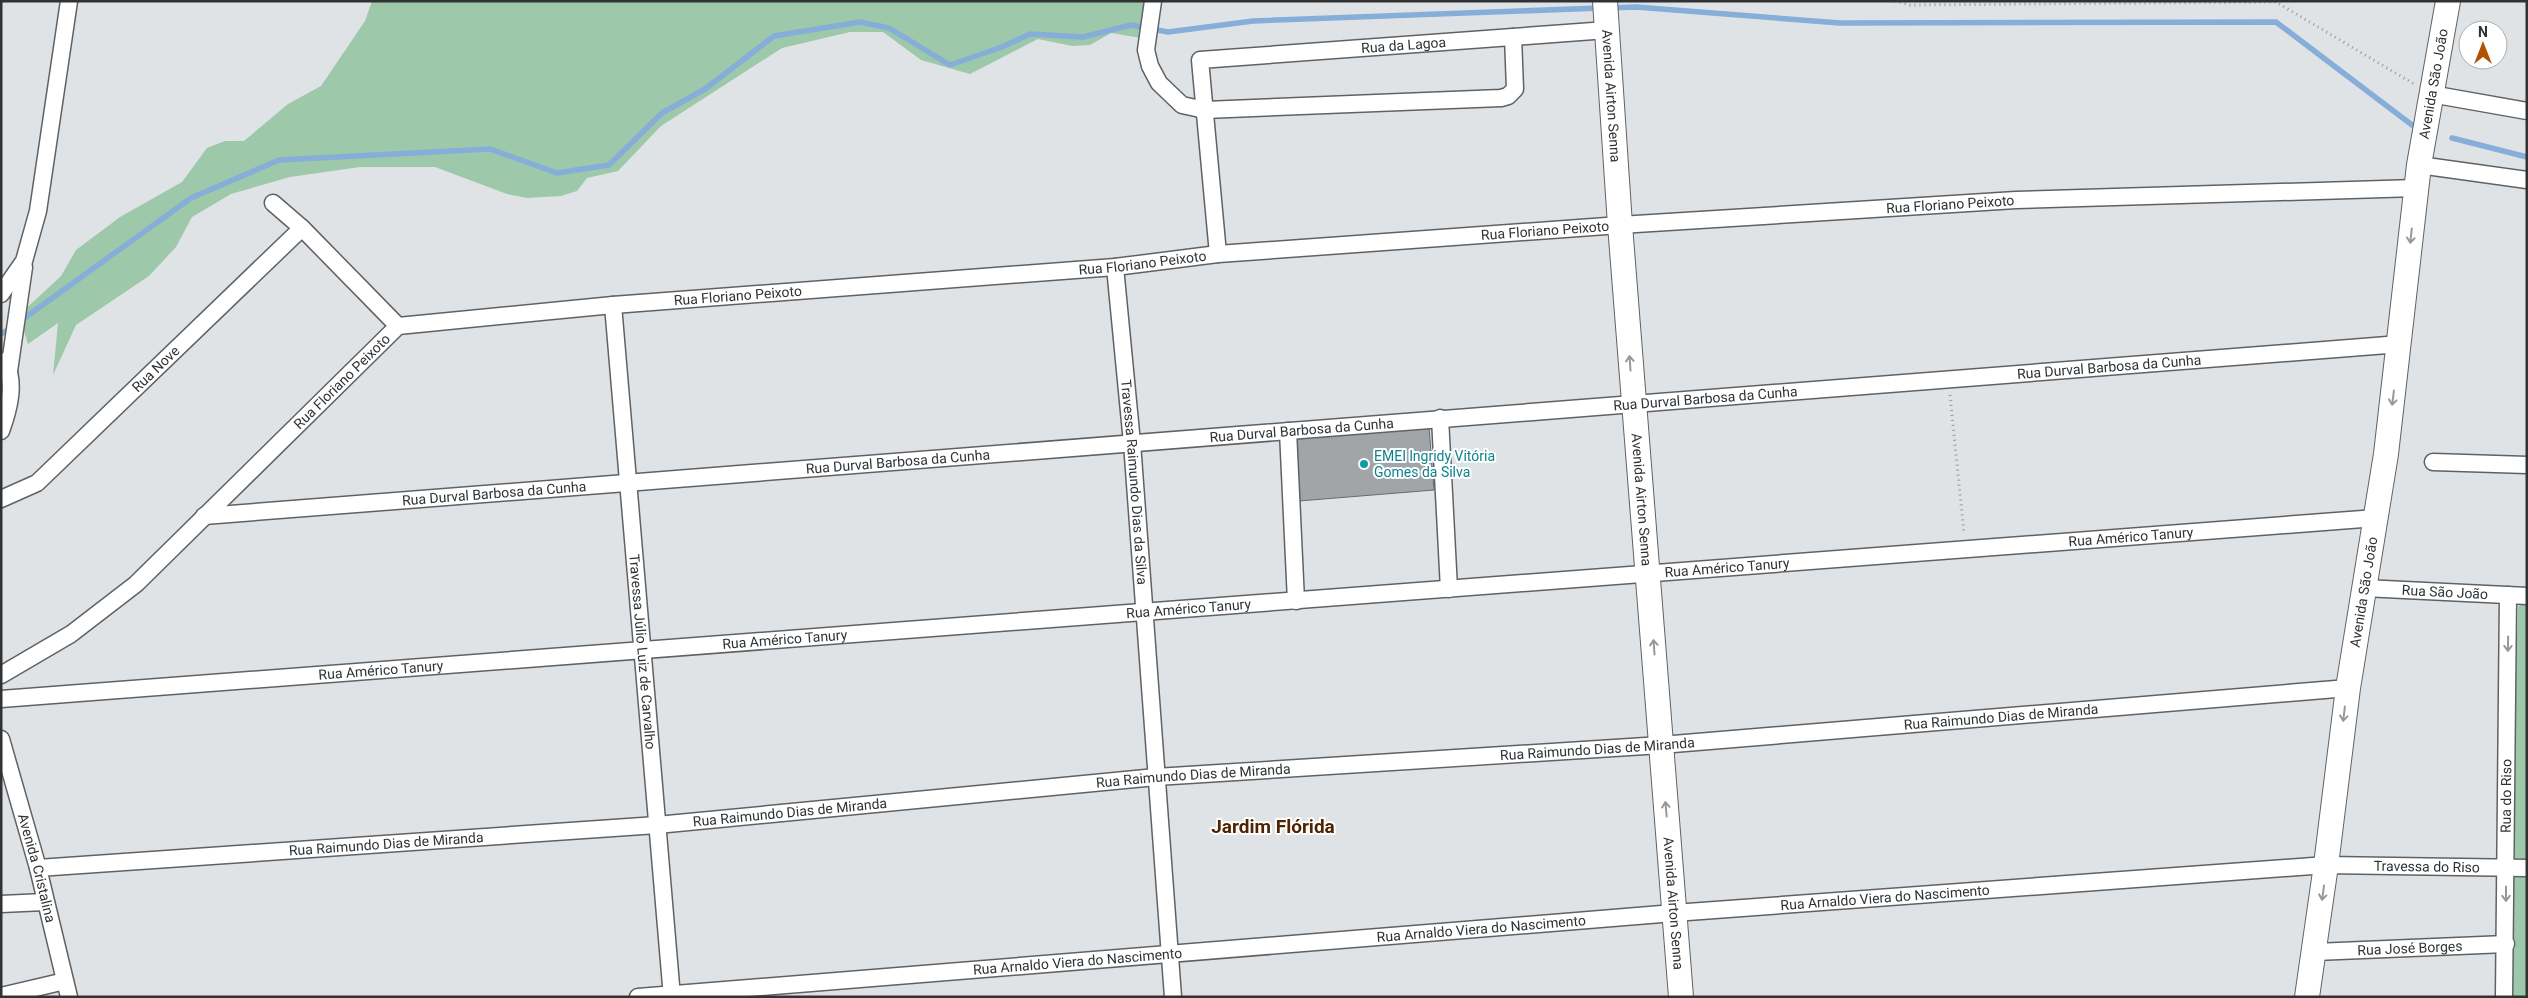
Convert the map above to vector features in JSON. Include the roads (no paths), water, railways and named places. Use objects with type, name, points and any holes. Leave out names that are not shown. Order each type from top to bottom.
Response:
[{"type":"main road","name":"Avenida São João","points":[[2307,997],[2315,952],[2348,688],[2376,518],[2400,344],[2418,176],[2448,1]]},
{"type":"main road","name":"Avenida Airton Senna","points":[[1606,18],[1633,404],[1681,997]]},
{"type":"street","points":[[1,431],[9,403],[5,364],[24,261],[38,211],[69,1]]},
{"type":"street","points":[[1153,1],[1146,50],[1150,66],[1159,82],[1182,105],[1205,110],[1501,98],[1508,96],[1515,89],[1513,37]]},
{"type":"street","name":"Rua da Lagoa","points":[[1205,110],[1200,60],[1513,37],[1606,18]]},
{"type":"street","points":[[2431,94],[2527,111]]},
{"type":"street","points":[[1205,110],[1218,254]]},
{"type":"street","name":"Rua Floriano Peixoto","points":[[1,675],[71,634],[136,584],[398,326],[613,305],[1116,268],[1218,254],[1620,224],[2418,176],[2527,180]]},
{"type":"street","points":[[273,203],[302,228],[398,326]]},
{"type":"street","name":"Rua Nove","points":[[1,499],[37,483],[302,228]]},
{"type":"street","points":[[1,294],[24,261]]},
{"type":"street","name":"Travessa Raimundo Dias da Silva","points":[[1116,268],[1132,443],[1173,997]]},
{"type":"street","name":"Travessa Júlio Luiz de Carvalho","points":[[613,305],[672,995]]},
{"type":"street","name":"Rua Durval Barbosa da Cunha","points":[[204,516],[2400,344]]},
{"type":"street","points":[[1440,418],[1449,589]]},
{"type":"street","points":[[1288,431],[1296,601]]},
{"type":"street","points":[[2433,462],[2527,465]]},
{"type":"street","name":"Rua Américo Tanury","points":[[1,699],[2376,518]]},
{"type":"street","name":"Rua São João","points":[[2364,588],[2527,596]]},
{"type":"street","name":"Rua do Riso","points":[[2504,997],[2508,595]]},
{"type":"street","name":"Rua Raimundo Dias de Miranda","points":[[38,868],[657,825],[1156,777],[1661,745],[2348,688]]},
{"type":"street","name":"Avenida Cristalina","points":[[1,739],[38,868],[67,989]]},
{"type":"street","name":"Travessa do Riso","points":[[2326,865],[2527,868]]},
{"type":"street","name":"Rua Arnaldo Viera do Nascimento","points":[[638,997],[1170,953],[2326,865]]},
{"type":"street","points":[[1,904],[45,902]]},
{"type":"street","name":"Rua José Borges","points":[[2315,952],[2506,944]]},
{"type":"street","points":[[1,996],[67,989]]},
{"type":"waterway","points":[[1610,8],[1636,7],[1840,23],[2276,22],[2412,125]]},
{"type":"waterway","points":[[19,322],[191,198],[279,160],[490,149],[557,173],[609,165],[662,113],[705,89],[774,36],[860,22],[889,28],[950,65],[1002,47],[1030,34],[1083,37],[1131,25],[1168,32],[1253,21],[1601,8]]},
{"type":"waterway","points":[[2452,138],[2527,157]]},
{"type":"waterway","points":[[1,334],[12,327]]},
{"type":"place","name":"EMEI lngridy Vitória Gomes da Silva","points":[[1364,464]]},
{"type":"district","name":"Jardim Flórida","points":[[1273,826]]}]
